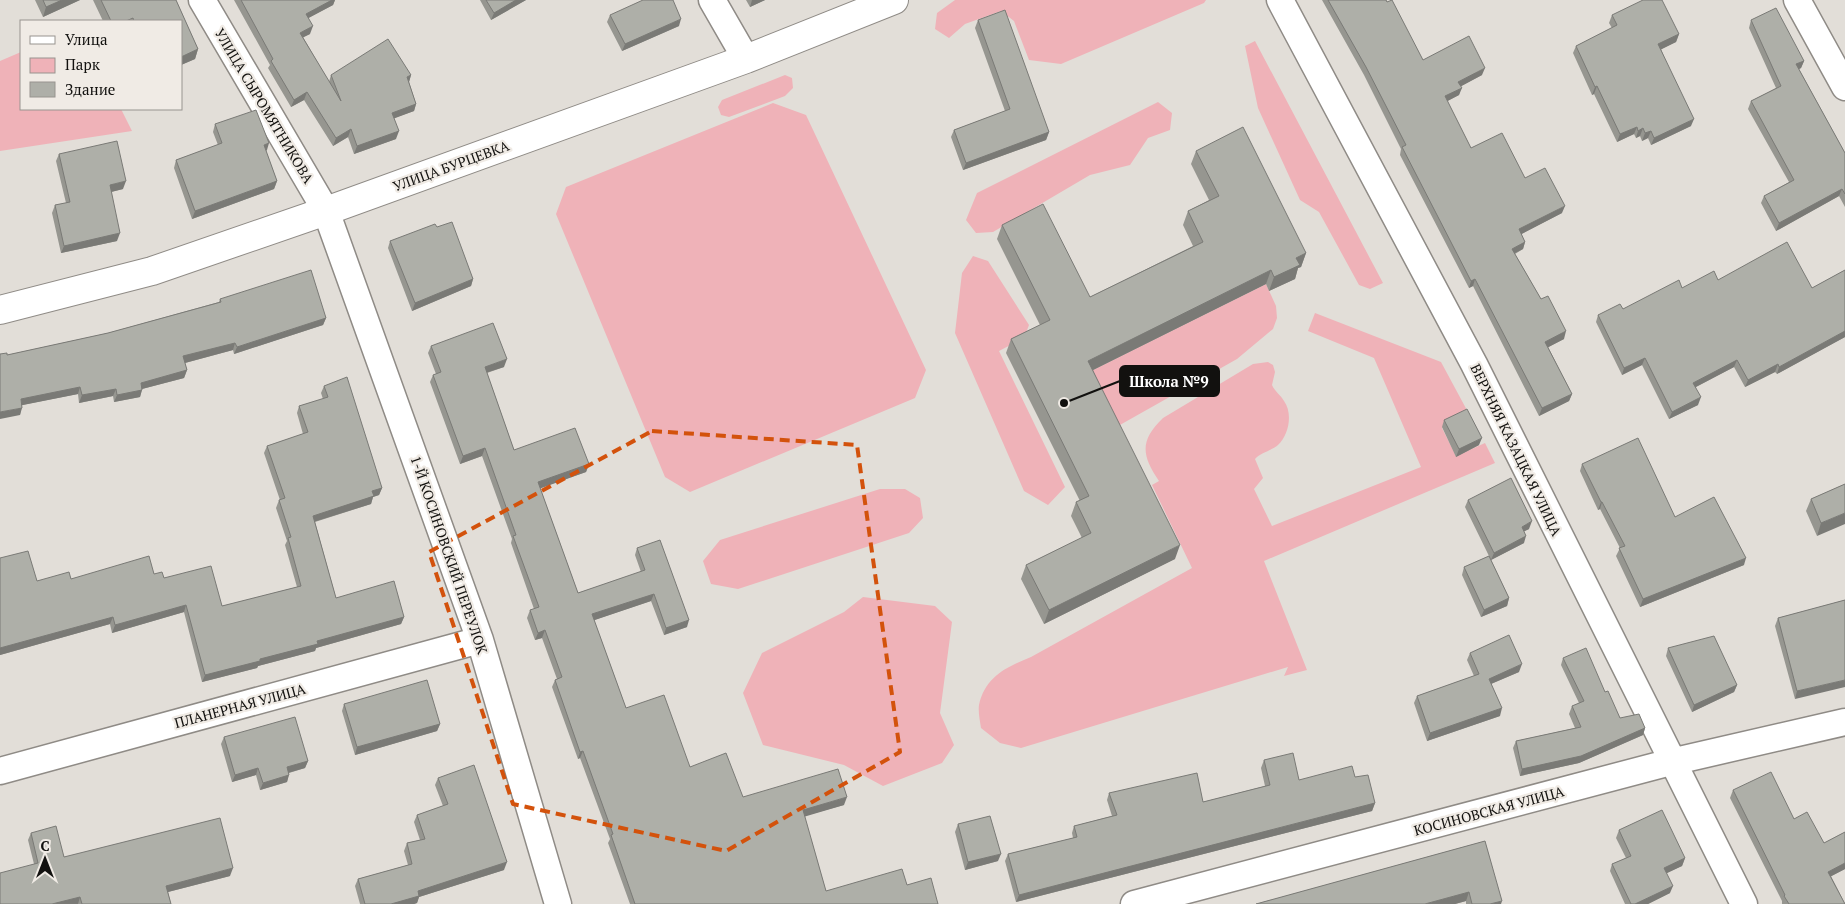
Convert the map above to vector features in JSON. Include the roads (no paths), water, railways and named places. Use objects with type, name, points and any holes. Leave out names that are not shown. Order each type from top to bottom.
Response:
[{"type":"street","name":"УЛИЦА СЫРОМЯТНИКОВА","points":[[202,0],[326,211]]},
{"type":"street","points":[[712,0],[746,59]]},
{"type":"street","name":"УЛИЦА БУРЦЕВКА","points":[[0,310],[152,271],[326,211],[746,59],[894,0]]},
{"type":"street","name":"ВЕРХНЯЯ КАЗАЦКАЯ УЛИЦА","points":[[1280,0],[1474,364],[1744,904]]},
{"type":"street","points":[[1797,0],[1845,87]]},
{"type":"street","name":"1-Й КОСИНОВСКИЙ ПЕРЕУЛОК","points":[[326,211],[480,640],[558,904]]},
{"type":"street","name":"ПЛАНЕРНАЯ УЛИЦА","points":[[0,772],[480,640]]},
{"type":"street","name":"КОСИНОВСКАЯ УЛИЦА","points":[[1134,904],[1672,762],[1845,722]]},
{"type":"place","name":"Школа №9","points":[[1064,403]]}]
